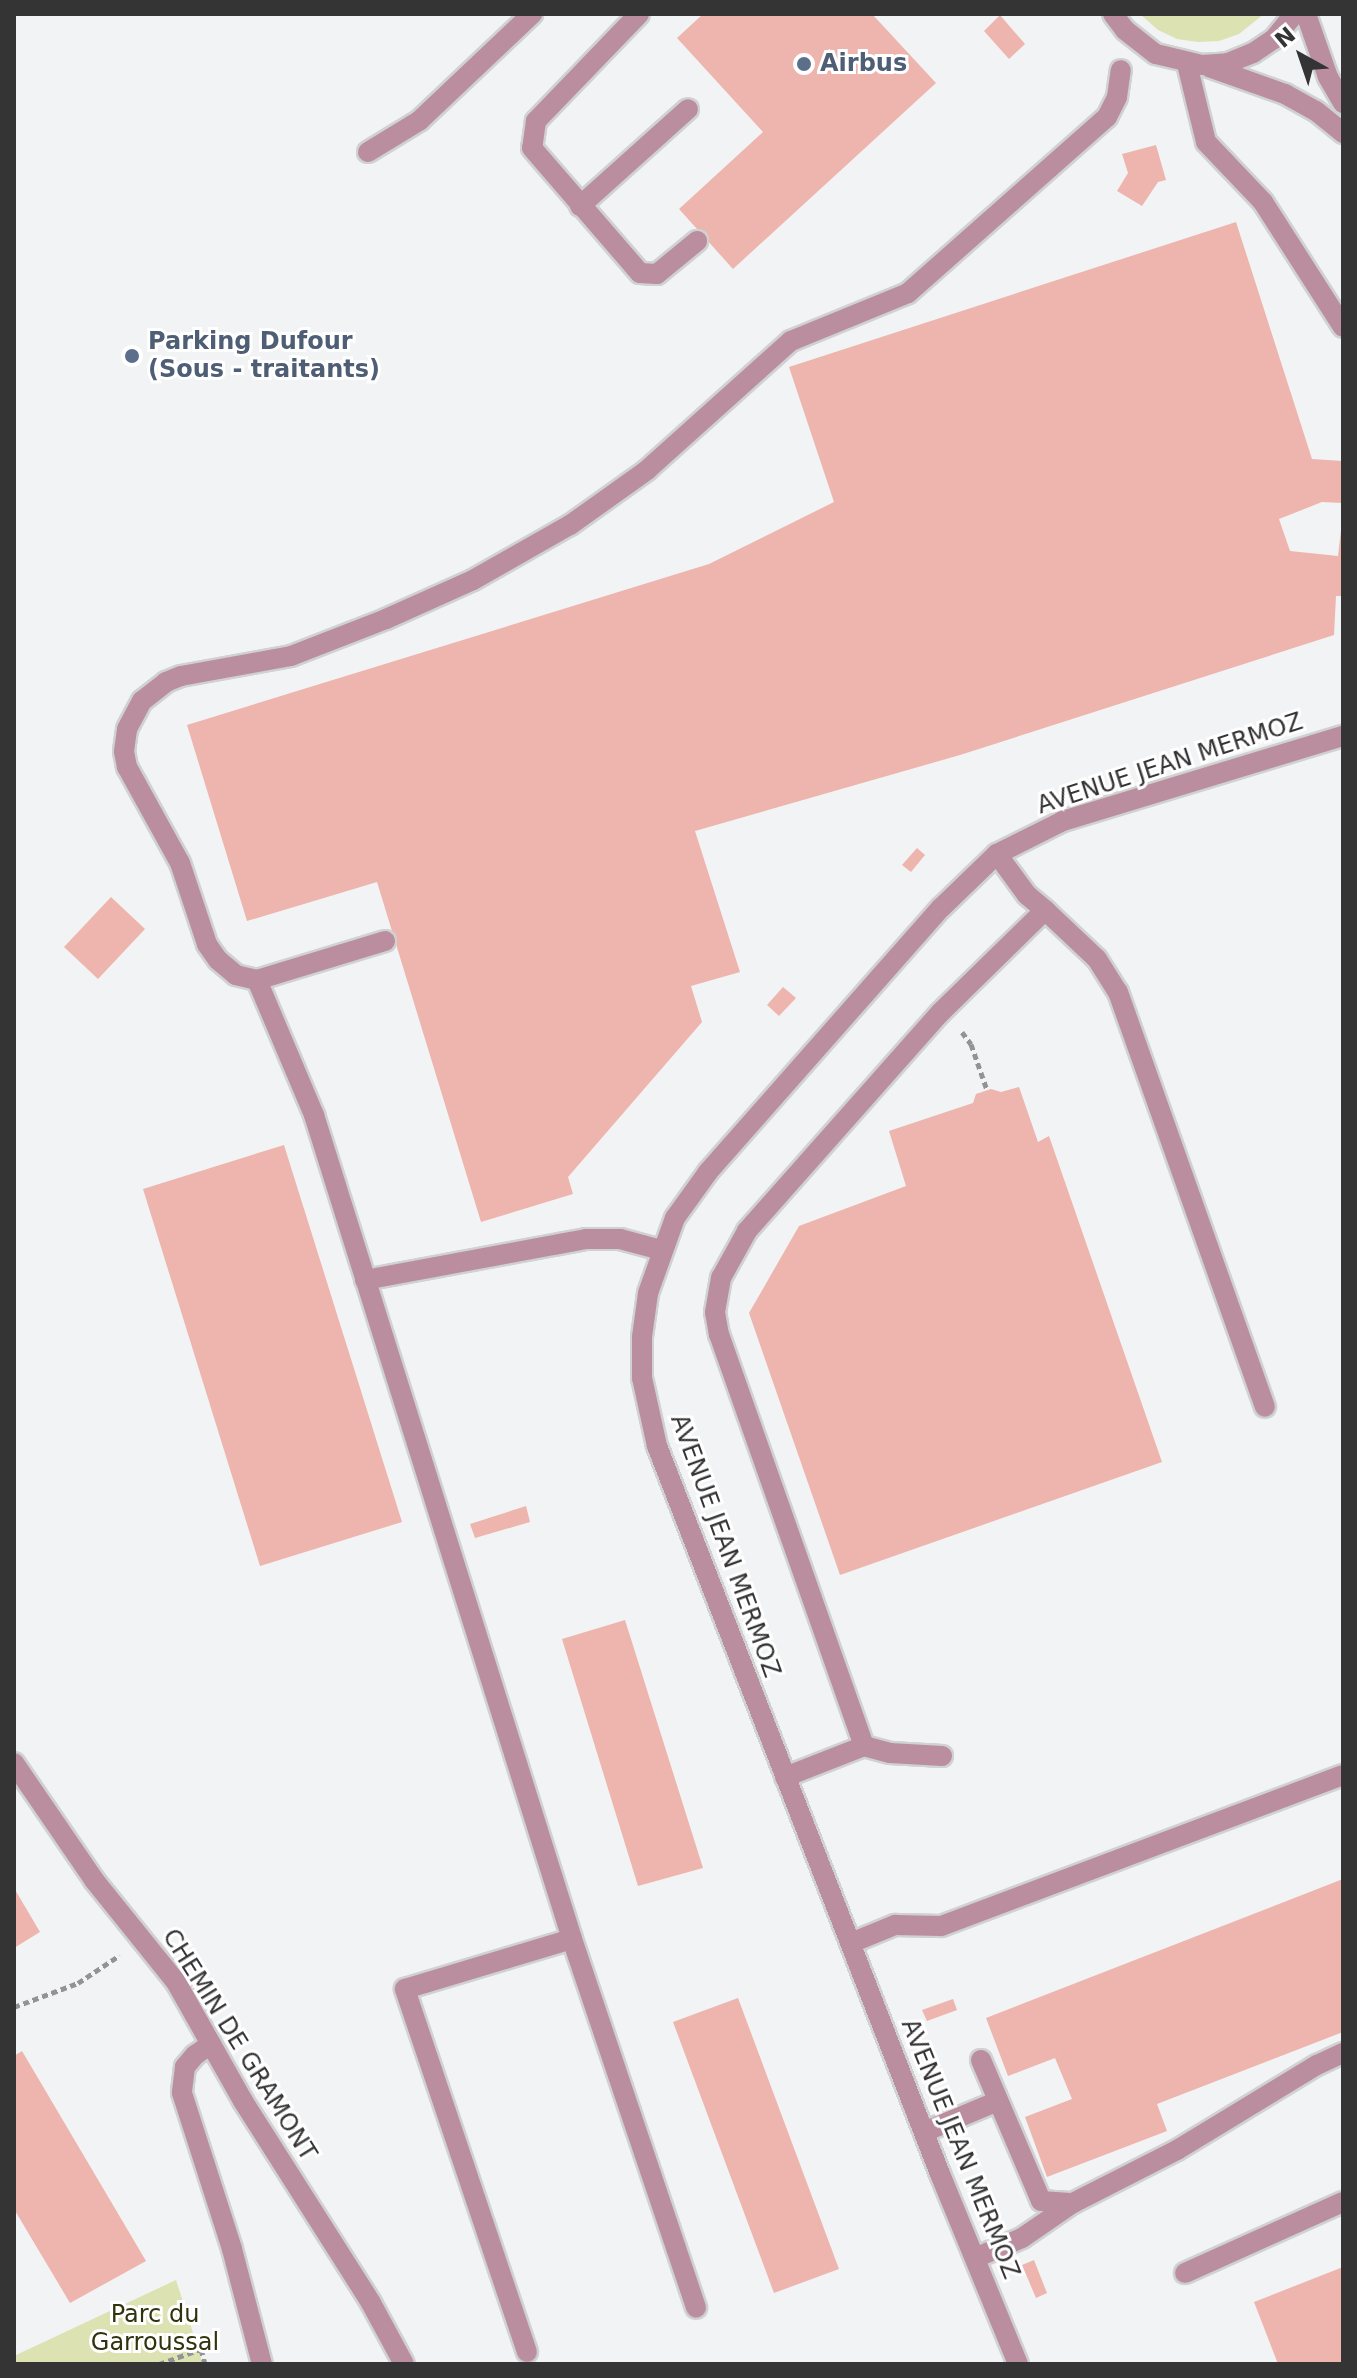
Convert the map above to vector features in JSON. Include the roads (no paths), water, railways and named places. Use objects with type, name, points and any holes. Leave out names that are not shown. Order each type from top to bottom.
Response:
[{"type":"street","points":[[368,152],[419,121],[532,14]]},
{"type":"street","points":[[639,14],[536,121],[532,148],[640,273],[657,274],[697,241]]},
{"type":"street","points":[[1113,14],[1142,46],[1285,94],[1316,111],[1343,133]]},
{"type":"street","points":[[1194,65],[1228,63],[1253,53],[1274,39],[1294,14]]},
{"type":"street","points":[[1306,14],[1328,77],[1343,103]]},
{"type":"street","points":[[1194,65],[1206,142],[1263,202],[1343,327]]},
{"type":"street","points":[[385,941],[257,980],[236,975],[211,953],[180,863],[127,767],[124,751],[127,729],[142,701],[159,687],[181,676],[291,656],[386,619],[473,580],[570,525],[647,470],[791,341],[908,293],[1107,117],[1117,97],[1121,70]]},
{"type":"street","points":[[580,206],[688,109]]},
{"type":"street","name":"AVENUE JEAN MERMOZ","points":[[1018,2364],[785,1777],[650,1424],[642,1378],[642,1337],[648,1293],[675,1218],[708,1172],[941,908],[997,854],[1063,821],[1343,736]]},
{"type":"street","points":[[997,854],[1027,895],[1097,959],[1118,992],[1265,1407]]},
{"type":"street","points":[[864,1746],[719,1335],[717,1295],[728,1261],[747,1231],[940,1013],[1045,910]]},
{"type":"street","points":[[257,980],[314,1115],[572,1939],[696,2308]]},
{"type":"street","points":[[365,1280],[586,1239],[620,1239],[661,1250]]},
{"type":"street","points":[[785,1777],[864,1746],[890,1753],[942,1756]]},
{"type":"street","name":"CHEMIN DE GRAMONT","points":[[14,1763],[94,1880],[176,1982],[371,2303],[404,2364]]},
{"type":"street","points":[[851,1943],[895,1925],[941,1926],[1343,1775]]},
{"type":"street","points":[[527,2352],[405,1989],[572,1939]]},
{"type":"street","points":[[211,2044],[189,2060],[183,2074],[182,2093],[232,2249],[262,2364]]},
{"type":"street","points":[[975,2258],[1022,2238],[1073,2203],[1177,2150],[1317,2065],[1343,2053]]},
{"type":"street","points":[[981,2060],[1041,2201],[1073,2203]]},
{"type":"street","points":[[924,2132],[998,2101]]},
{"type":"street","points":[[1185,2273],[1343,2202]]},
{"type":"place","name":"Airbus","points":[[804,64]]},
{"type":"place","name":"Parking Dufour (Sous - traitants)","points":[[132,356]]},
{"type":"park label","name":"Parc du Garroussal","points":[[155,2329]]}]
